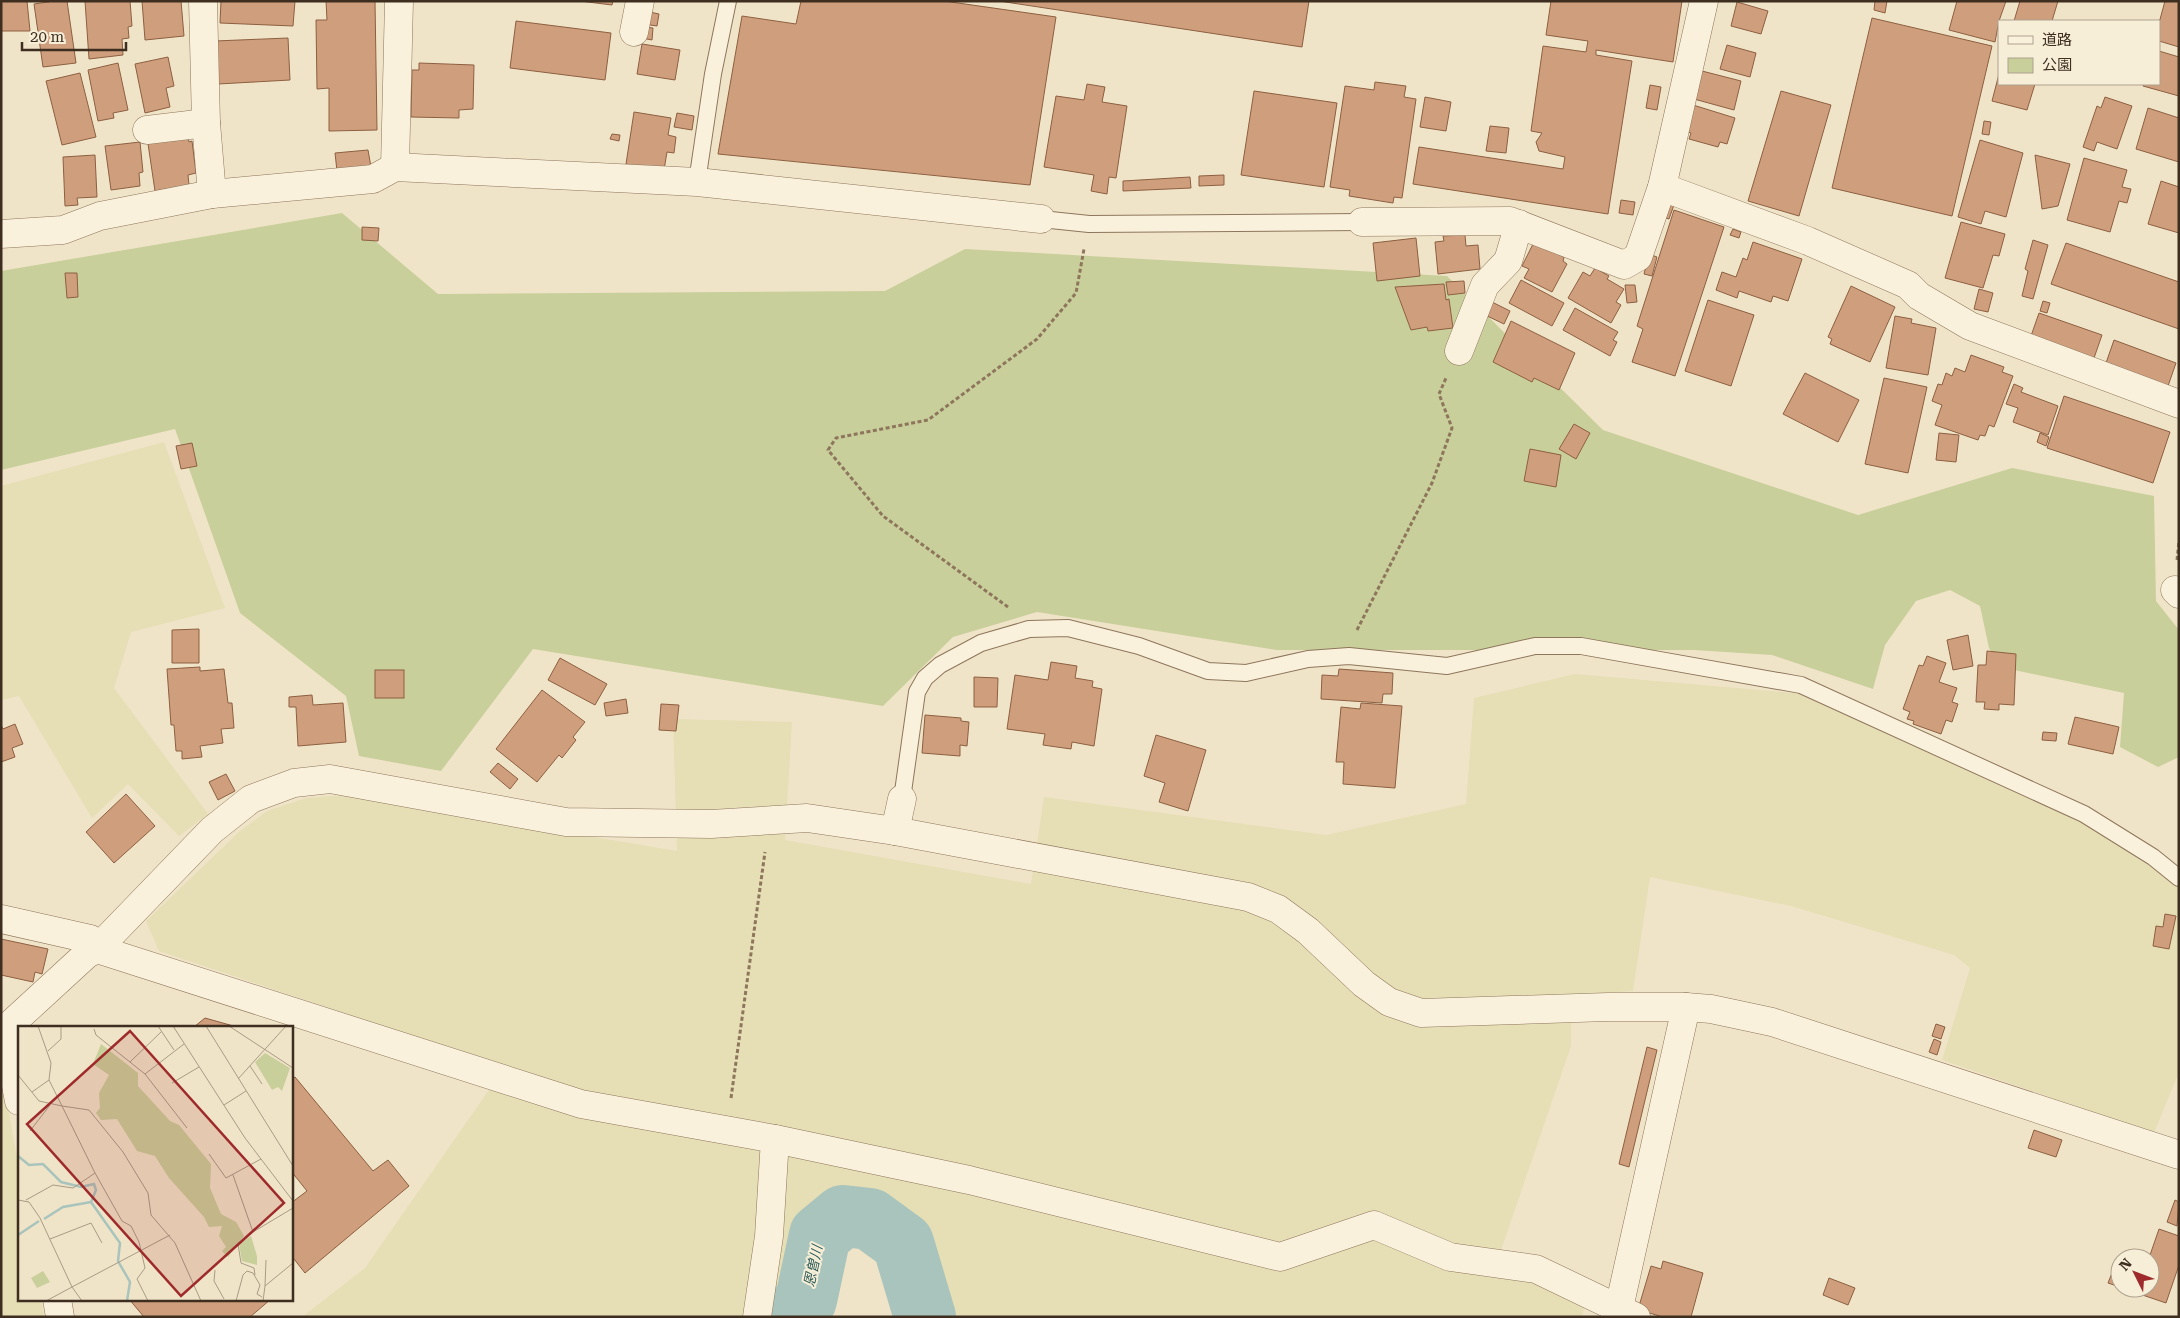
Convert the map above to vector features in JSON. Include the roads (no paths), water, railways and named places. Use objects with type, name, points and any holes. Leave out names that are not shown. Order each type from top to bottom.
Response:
[{"type":"street","points":[[203,1],[206,123],[212,194]]},
{"type":"street","points":[[396,167],[399,1]]},
{"type":"street","points":[[634,32],[640,1]]},
{"type":"street","points":[[1362,222],[1510,221],[1624,264],[1638,257],[1662,187],[1704,1]]},
{"type":"street","points":[[147,130],[206,123]]},
{"type":"street","points":[[1,234],[62,230],[100,216],[212,194],[373,179],[396,167],[697,182],[1041,219]]},
{"type":"street","points":[[1662,187],[1808,241],[1908,285],[1919,296],[1970,326],[2179,404]]},
{"type":"street","points":[[1459,351],[1485,285],[1508,261],[1519,224]]},
{"type":"street","points":[[18,1097],[3,1032],[87,954],[96,949],[212,830],[250,798],[294,783],[330,779],[566,822],[712,824],[807,818],[895,831],[1248,896],[1278,909],[1308,931],[1364,984],[1389,1002],[1421,1013],[1608,1007],[1686,1007],[1711,1009],[1772,1022],[2179,1155]]},
{"type":"street","points":[[895,831],[902,799]]},
{"type":"street","points":[[1,919],[90,939],[96,949],[581,1104],[726,1129],[969,1180],[1280,1257],[1374,1225],[1450,1257],[1536,1269],[1624,1314],[1686,1007]]},
{"type":"street","points":[[757,1317],[769,1236],[775,1139]]},
{"type":"street","points":[[57,1300],[60,1317]]},
{"type":"lane","points":[[697,182],[713,74],[728,1]]},
{"type":"lane","points":[[1041,219],[1089,224],[1362,222]]},
{"type":"lane","points":[[902,799],[917,692],[925,678],[940,666],[981,643],[1029,629],[1068,628],[1139,646],[1208,671],[1246,673],[1308,659],[1344,656],[1447,666],[1535,646],[1581,646],[1802,685],[2084,814],[2153,858],[2179,878]]},
{"type":"waterway","name":"恩曽川","points":[[791,1317],[806,1300],[820,1235],[843,1216],[870,1219],[903,1243],[925,1317]]}]
